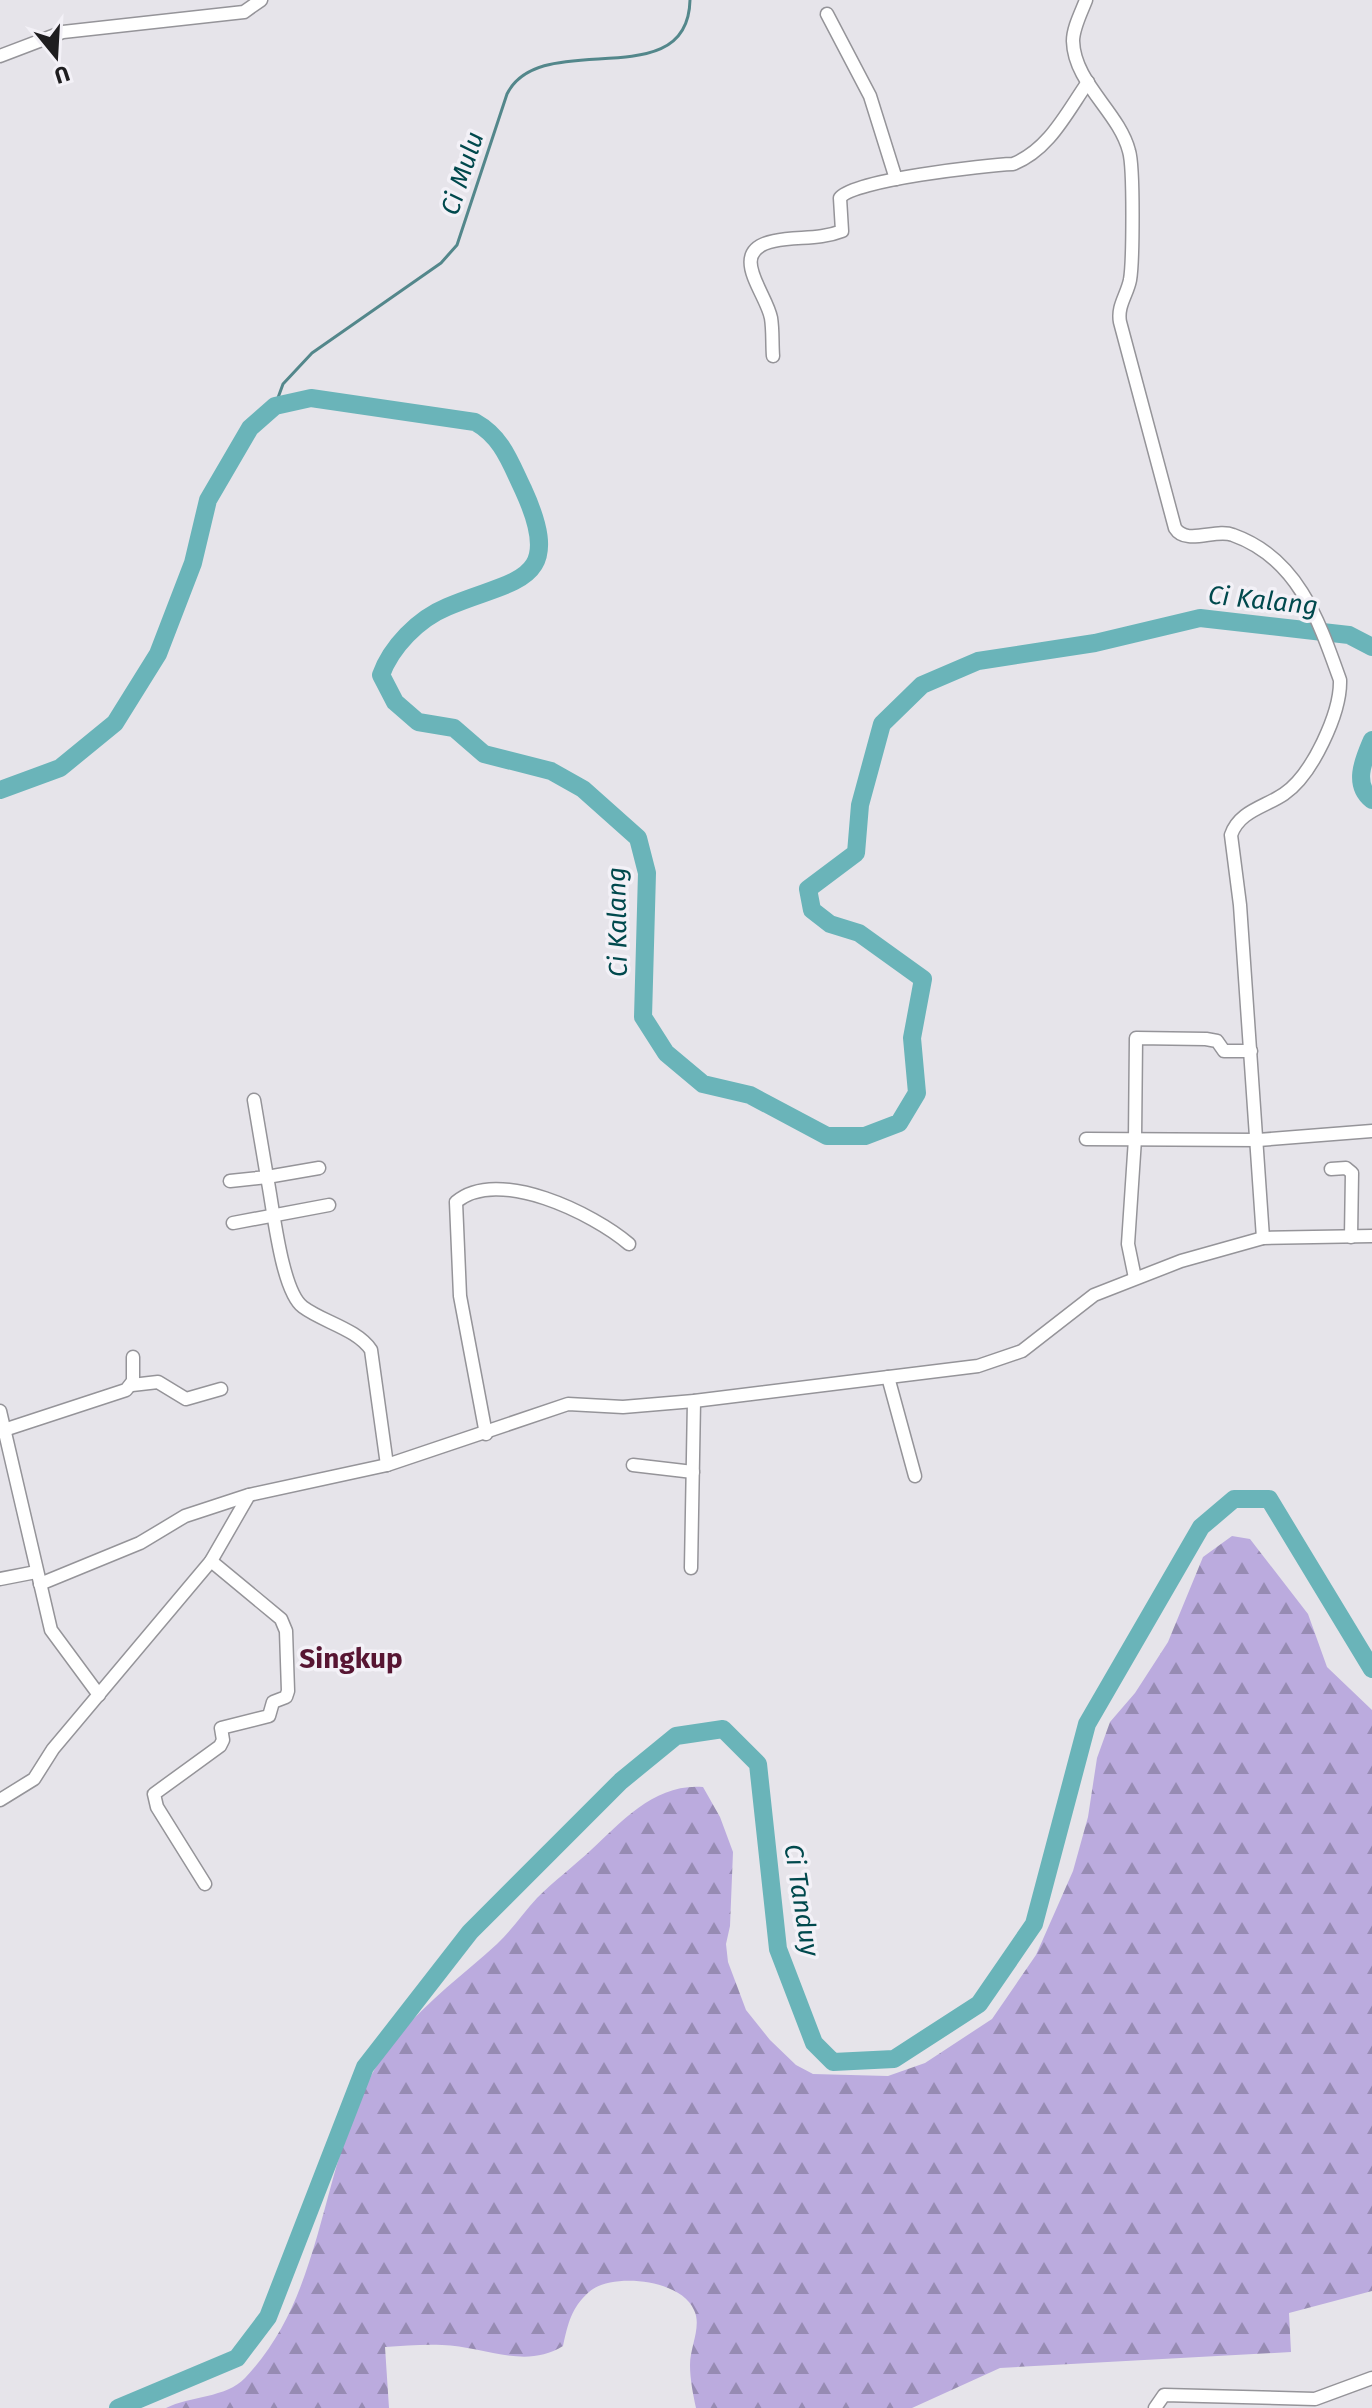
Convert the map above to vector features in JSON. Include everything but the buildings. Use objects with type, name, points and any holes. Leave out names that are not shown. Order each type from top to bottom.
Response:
[{"type":"street","points":[[0,56],[63,32],[244,12],[261,0]]},
{"type":"street","points":[[1086,0],[1073,43],[1088,82],[1120,128],[1131,158],[1130,278],[1119,315],[1175,528],[1183,536],[1222,533],[1239,537],[1296,579],[1312,608],[1340,680],[1340,696],[1332,724],[1297,782],[1281,796],[1246,814],[1231,835],[1240,905],[1263,1238]]},
{"type":"street","points":[[827,14],[870,96],[896,179]]},
{"type":"street","points":[[773,356],[771,318],[751,273],[753,254],[764,243],[802,240],[838,232],[843,227],[841,194],[896,179],[1013,164],[1029,158],[1049,138],[1088,82]]},
{"type":"street","points":[[1135,1278],[1128,1244],[1138,1037],[1210,1039],[1224,1051],[1251,1051]]},
{"type":"street","points":[[254,1100],[287,1275],[296,1301],[361,1340],[371,1350],[387,1465]]},
{"type":"street","points":[[1086,1139],[1258,1140],[1372,1131]]},
{"type":"street","points":[[230,1181],[319,1168]]},
{"type":"street","points":[[1331,1169],[1346,1168],[1352,1173],[1351,1237]]},
{"type":"street","points":[[486,1434],[460,1296],[456,1202],[464,1196],[520,1191],[555,1200],[586,1215],[629,1244]]},
{"type":"street","points":[[233,1223],[329,1205]]},
{"type":"street","points":[[0,1579],[38,1578],[140,1543],[185,1516],[249,1495],[387,1465],[568,1404],[623,1407],[694,1401],[978,1366],[1022,1351],[1094,1295],[1135,1278],[1263,1238],[1372,1236]]},
{"type":"street","points":[[132,1385],[133,1357]]},
{"type":"street","points":[[888,1377],[915,1476]]},
{"type":"street","points":[[7,1429],[126,1390],[132,1385],[158,1382],[190,1399],[221,1389]]},
{"type":"street","points":[[691,1568],[694,1401]]},
{"type":"street","points":[[0,1411],[7,1429],[38,1578],[54,1638],[99,1695]]},
{"type":"street","points":[[633,1465],[693,1472]]},
{"type":"street","points":[[0,1800],[34,1779],[53,1749],[211,1561],[249,1495]]},
{"type":"street","points":[[205,1884],[154,1802],[154,1794],[220,1746],[223,1740],[221,1728],[269,1716],[273,1702],[286,1697],[288,1691],[286,1631],[281,1619],[211,1561]]},
{"type":"street","points":[[1155,2408],[1164,2395],[1315,2403],[1372,2378]]},
{"type":"green space","points":[[1232,1536],[1250,1539],[1308,1614],[1327,1667],[1372,1710],[1372,2291],[1289,2313],[1291,2352],[1000,2368],[912,2408],[696,2408],[690,2365],[697,2323],[694,2310],[687,2300],[661,2285],[613,2282],[599,2286],[583,2298],[571,2317],[563,2346],[549,2353],[519,2356],[457,2346],[385,2347],[389,2408],[166,2408],[237,2385],[271,2345],[291,2309],[306,2271],[355,2112],[372,2074],[398,2037],[429,2004],[502,1939],[544,1892],[628,1816],[655,1797],[686,1787],[703,1787],[720,1817],[733,1852],[730,1926],[726,1944],[728,1962],[746,2010],[770,2040],[796,2065],[813,2074],[888,2076],[925,2063],[992,2019],[1036,1955],[1073,1871],[1088,1817],[1097,1758],[1110,1722],[1135,1693],[1168,1642],[1203,1557]]},
{"type":"waterway","name":"Ci Mulu","points":[[275,406],[283,384],[312,353],[441,263],[457,245],[507,94],[525,74],[550,64],[640,55],[665,46],[683,29],[690,0]]},
{"type":"waterway","name":"Ci Kalang","points":[[0,790],[60,768],[115,723],[158,654],[193,563],[208,500],[250,428],[275,406],[311,398],[475,422],[499,443],[523,489],[535,520],[539,544],[536,561],[527,573],[512,582],[436,612],[407,635],[391,654],[381,675],[395,702],[418,722],[454,728],[484,754],[551,771],[583,789],[638,838],[647,873],[643,1017],[666,1053],[703,1084],[750,1095],[827,1136],[865,1136],[899,1123],[917,1093],[912,1038],[923,979],[859,933],[830,924],[812,910],[808,889],[856,853],[860,805],[882,724],[922,685],[978,661],[1095,643],[1200,618],[1349,635],[1372,647]]},
{"type":"waterway","name":"Ci Kalang","points":[[1372,740],[1363,763],[1361,779],[1362,787],[1372,800]]},
{"type":"waterway","name":"Ci Tanduy","points":[[118,2408],[237,2358],[268,2317],[365,2067],[470,1932],[621,1781],[676,1736],[723,1729],[758,1764],[778,1949],[814,2043],[833,2062],[894,2059],[979,2004],[1034,1924],[1087,1724],[1201,1527],[1234,1499],[1269,1499],[1372,1669]]},
{"type":"district","name":"Singkup","points":[[351,1658]]}]
